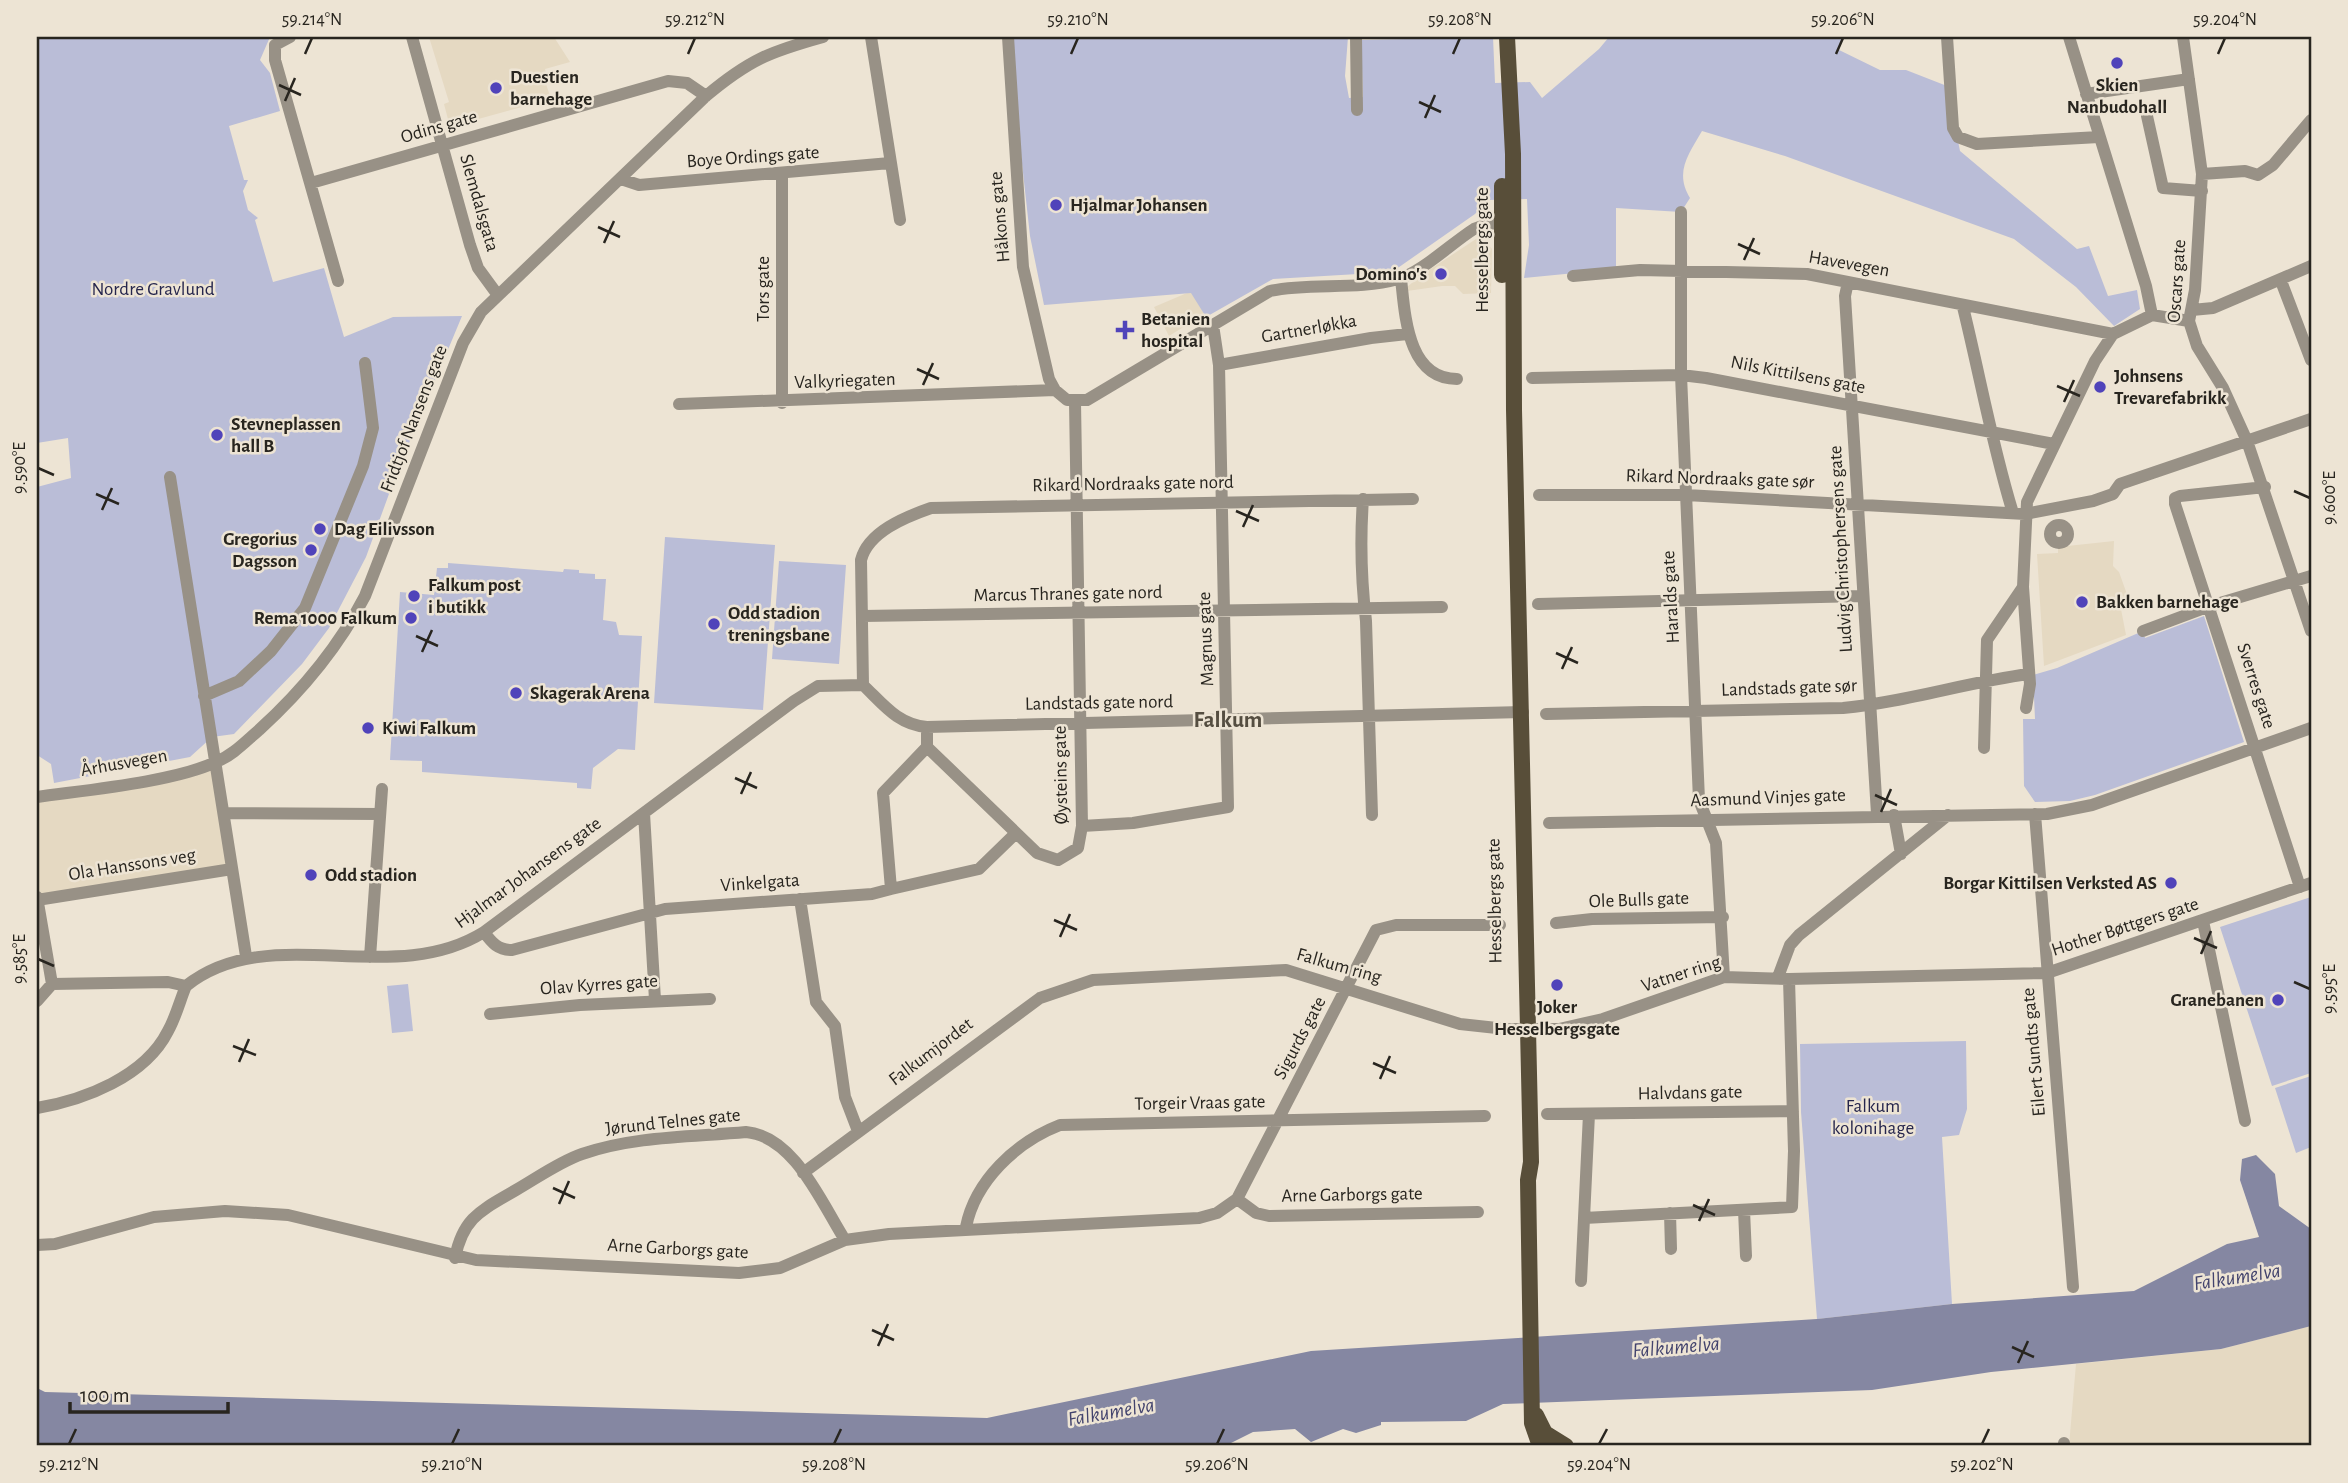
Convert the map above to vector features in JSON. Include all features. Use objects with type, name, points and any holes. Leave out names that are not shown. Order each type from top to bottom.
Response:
[{"type":"main road","name":"Hesselbergs gate","points":[[1507,37],[1507,222],[1503,308],[1514,410],[1523,1030],[1531,1162],[1528,1181],[1534,1410],[1551,1445]]},
{"type":"street","points":[[290,37],[275,45],[275,60],[338,281]]},
{"type":"street","name":"Slemdalsgata","points":[[412,37],[478,268],[497,294]]},
{"type":"street","points":[[706,96],[741,66],[760,57],[823,37]]},
{"type":"street","points":[[871,37],[900,220]]},
{"type":"street","name":"Håkons gate","points":[[1008,37],[1023,267],[1049,379],[1055,390]]},
{"type":"street","points":[[1356,37],[1357,110]]},
{"type":"street","points":[[1960,37],[1947,37],[1953,128],[1958,137],[1977,144],[2099,137]]},
{"type":"street","points":[[2069,37],[2146,286],[2152,315]]},
{"type":"street","name":"Oscars gate","points":[[2183,37],[2202,174],[2190,315],[2197,345],[2224,388],[2265,487],[2311,631]]},
{"type":"street","points":[[2086,94],[2189,79]]},
{"type":"street","name":"Odins gate","points":[[311,183],[668,81],[687,83],[706,96]]},
{"type":"street","name":"Fridtjof Nansens gate","points":[[216,762],[233,753],[279,711],[316,673],[349,626],[380,563],[463,342],[481,312],[706,96]]},
{"type":"street","points":[[2147,116],[2163,188],[2202,191]]},
{"type":"street","points":[[2202,174],[2245,171],[2258,175],[2273,165],[2311,120]]},
{"type":"street","name":"Boye Ordings gate","points":[[621,178],[639,185],[890,163]]},
{"type":"street","name":"Tors gate","points":[[782,174],[782,402]]},
{"type":"street","name":"Haralds gate","points":[[1681,212],[1681,374],[1699,800],[1716,843],[1723,917],[1724,977]]},
{"type":"street","points":[[1055,390],[1075,402],[1087,400],[1112,388],[1270,291],[1364,285],[1401,279],[1474,229],[1507,222]]},
{"type":"street","points":[[2019,514],[2095,361],[2113,334],[2152,315],[2190,315],[2213,308],[2311,266]]},
{"type":"street","name":"Havevegen","points":[[1573,276],[1640,270],[1807,274],[1963,307],[2113,334]]},
{"type":"street","points":[[1401,279],[1407,334],[1419,359],[1442,377],[1457,379]]},
{"type":"street","points":[[2281,281],[2311,360]]},
{"type":"street","name":"Ludvig Christophersens gate","points":[[1848,282],[1845,296],[1877,814]]},
{"type":"street","points":[[1963,307],[1990,431],[2019,514],[2029,674],[2026,708]]},
{"type":"street","name":"Magnus gate","points":[[1082,826],[1133,823],[1228,807],[1219,365],[1213,325]]},
{"type":"street","name":"Gartnerløkka","points":[[1219,365],[1407,334]]},
{"type":"street","points":[[204,696],[239,681],[271,651],[305,608],[363,466],[373,428],[365,363]]},
{"type":"street","name":"Nils Kittilsens gate","points":[[1532,378],[1681,374],[2054,444]]},
{"type":"street","name":"Valkyriegaten","points":[[679,404],[1055,390]]},
{"type":"street","name":"Øysteins gate","points":[[927,747],[1037,853],[1059,860],[1078,848],[1082,826],[1075,402]]},
{"type":"street","name":"Rikard Nordraaks gate sør","points":[[1539,495],[1686,495],[2019,514],[2093,501],[2113,494],[2120,484],[2311,419]]},
{"type":"street","points":[[170,477],[246,956]]},
{"type":"street","name":"Sverres gate","points":[[2265,487],[2175,498],[2256,748],[2306,885]]},
{"type":"street","points":[[1363,499],[1360,540],[1370,718],[1371,815]]},
{"type":"street","name":"Rikard Nordraaks gate nord","points":[[863,616],[861,560],[865,545],[874,537],[931,508],[1413,499]]},
{"type":"street","points":[[2143,631],[2210,606],[2311,576]]},
{"type":"street","points":[[1984,748],[1987,640],[2023,587]]},
{"type":"street","points":[[1538,604],[1862,596]]},
{"type":"street","name":"Marcus Thranes gate nord","points":[[863,616],[1442,607]]},
{"type":"street","points":[[863,616],[863,685],[901,722],[927,727],[927,747],[883,793],[891,889]]},
{"type":"street","name":"Landstads gate sør","points":[[1546,713],[1870,705],[1986,680],[2029,674]]},
{"type":"street","name":"Hjalmar Johansens gate","points":[[186,986],[214,966],[246,956],[370,957],[433,954],[452,950],[484,932],[818,686],[863,685]]},
{"type":"street","name":"Landstads gate nord","points":[[927,727],[1370,718],[1518,712]]},
{"type":"street","name":"Aasmund Vinjes gate","points":[[1549,823],[1877,814],[2035,814],[2092,805],[2311,728]]},
{"type":"street","name":"Århusvegen","points":[[37,797],[170,775],[216,762]]},
{"type":"street","points":[[370,957],[382,789]]},
{"type":"street","points":[[224,813],[380,814]]},
{"type":"street","points":[[644,813],[655,1000]]},
{"type":"street","name":"Eilert Sundts gate","points":[[2035,814],[2073,1287]]},
{"type":"street","points":[[1894,815],[1901,854]]},
{"type":"street","points":[[1584,1218],[1792,1207],[1793,1111],[1783,978],[1790,945],[1799,934],[1948,815]]},
{"type":"street","name":"Vinkelgata","points":[[484,932],[492,943],[502,950],[512,950],[650,912],[872,894],[979,869],[1015,834]]},
{"type":"street","name":"Ola Hanssons veg","points":[[37,899],[232,869]]},
{"type":"street","name":"Hother Bøttgers gate","points":[[1783,978],[2047,973],[2306,885]]},
{"type":"street","points":[[37,899],[52,984]]},
{"type":"street","points":[[800,900],[816,1002],[835,1026],[845,1097],[858,1131]]},
{"type":"street","name":"Ole Bulls gate","points":[[1556,923],[1592,919],[1723,917]]},
{"type":"street","points":[[2203,921],[2245,1121]]},
{"type":"street","name":"Sigurds gate","points":[[1237,1199],[1348,987],[1370,938],[1383,926],[1500,925]]},
{"type":"street","name":"Falkum ring","points":[[1093,980],[1266,969],[1298,972],[1460,1024],[1523,1030]]},
{"type":"street","name":"Vatner ring","points":[[1523,1030],[1559,1029],[1603,1019],[1724,977],[1783,978]]},
{"type":"street","name":"Falkumjordet","points":[[803,1173],[1040,998],[1093,980]]},
{"type":"street","points":[[37,1001],[52,984],[168,982],[186,986],[168,1032],[139,1065],[88,1094],[37,1108]]},
{"type":"street","name":"Olav Kyrres gate","points":[[490,1013],[655,1000],[710,999]]},
{"type":"street","name":"Halvdans gate","points":[[1547,1114],[1793,1111]]},
{"type":"street","points":[[1581,1281],[1589,1114]]},
{"type":"street","name":"Torgeir Vraas gate","points":[[966,1227],[976,1194],[990,1174],[1045,1132],[1060,1125],[1485,1116]]},
{"type":"street","name":"Jørund Telnes gate","points":[[454,1258],[459,1236],[467,1222],[563,1164],[601,1149],[635,1142],[746,1132],[762,1133],[786,1150],[845,1240]]},
{"type":"street","name":"Arne Garborgs gate","points":[[37,1245],[55,1244],[154,1217],[225,1211],[288,1215],[454,1258],[739,1273],[780,1268],[845,1240],[966,1227],[1199,1218],[1217,1213],[1237,1199],[1256,1213],[1269,1216],[1478,1212]]},
{"type":"street","points":[[1744,1210],[1746,1256]]},
{"type":"street","points":[[1665,1213],[1671,1249]]},
{"type":"shaded area","name":"Duestien barnehage","points":[[429,37],[554,37],[570,62],[545,69],[547,77],[544,78],[551,99],[453,126],[449,123],[444,104],[449,102]]},
{"type":"shaded area","points":[[1483,238],[1492,249],[1491,293],[1463,294],[1455,286],[1407,291],[1407,287],[1423,274],[1476,239]]},
{"type":"shaded area","points":[[1194,290],[1214,308],[1169,336],[1154,307]]},
{"type":"shaded area","name":"Bakken barnehage","points":[[2114,541],[2113,566],[2119,572],[2129,600],[2120,604],[2126,635],[2044,666],[2037,554],[2058,553],[2058,547]]},
{"type":"shaded area","points":[[216,762],[232,869],[37,900],[37,797]]},
{"type":"shaded area","points":[[2311,1326],[2311,1446],[2069,1446],[2076,1364],[2221,1349]]},
{"type":"green space","name":"Nordre Gravlund","points":[[37,37],[270,37],[260,60],[270,73],[280,111],[229,126],[244,180],[248,180],[243,191],[248,210],[258,218],[255,220],[273,282],[324,268],[344,337],[393,317],[462,316],[397,472],[366,557],[329,628],[302,664],[234,734],[212,737],[190,757],[54,783],[51,764],[37,755],[37,487],[71,478],[68,438],[37,443]]},
{"type":"green space","points":[[1008,37],[1348,37],[1345,76],[1349,98],[1363,97],[1361,40],[1493,37],[1495,83],[1530,82],[1542,98],[1599,49],[1609,37],[1843,37],[1837,49],[1880,70],[1906,70],[1947,86],[1960,151],[2077,249],[2089,246],[2108,296],[2137,290],[2140,309],[2114,326],[2076,287],[2014,239],[1785,156],[1702,131],[1685,163],[1683,180],[1690,198],[1681,212],[1616,208],[1616,269],[1524,278],[1529,245],[1527,199],[1488,200],[1475,214],[1392,272],[1273,279],[1206,317],[1191,293],[1044,305],[1030,236]]},
{"type":"green space","name":"Odd stadion treningsbane","points":[[665,537],[775,545],[763,710],[654,703]]},
{"type":"green space","points":[[779,561],[846,565],[839,664],[772,659]]},
{"type":"green space","name":"Skagerak Arena","points":[[448,563],[563,572],[564,569],[579,570],[579,573],[595,574],[595,579],[606,579],[603,620],[616,622],[619,635],[642,636],[635,750],[618,749],[593,768],[591,789],[577,788],[577,783],[422,772],[422,761],[390,760],[400,592],[434,595],[437,568],[448,568]]},
{"type":"green space","points":[[2204,616],[2244,742],[2095,795],[2070,801],[2035,802],[2024,786],[2023,719],[2035,719],[2033,675],[2057,668],[2143,631],[2145,638]]},
{"type":"green space","name":"Granebanen","points":[[2311,897],[2311,1073],[2272,1086],[2220,927]]},
{"type":"green space","points":[[408,984],[413,1031],[392,1033],[387,986]]},
{"type":"green space","name":"Falkum kolonihage","points":[[1966,1041],[1967,1109],[1959,1135],[1942,1137],[1952,1304],[1817,1319],[1801,1112],[1800,1044]]},
{"type":"green space","points":[[2311,1076],[2311,1147],[2296,1153],[2275,1088]]},
{"type":"water","name":"Falkumelva","points":[[2256,1155],[2275,1174],[2279,1206],[2311,1229],[2311,1326],[2221,1349],[1991,1372],[1872,1390],[1503,1404],[1466,1421],[1381,1422],[1381,1425],[1356,1433],[1343,1429],[1311,1442],[1295,1429],[1253,1432],[1225,1446],[37,1446],[37,1388],[45,1392],[987,1418],[1311,1351],[1817,1319],[1952,1304],[2134,1291],[2227,1244],[2259,1237],[2240,1180],[2242,1159]]},
{"type":"place","name":"Skien Nanbudohall","points":[[2117,63]]},
{"type":"place","name":"Duestien barnehage","points":[[496,88]]},
{"type":"place","name":"Hjalmar Johansen","points":[[1056,205]]},
{"type":"place","name":"Domino's","points":[[1441,274]]},
{"type":"place","name":"Betanien hospital","points":[[1125,330]]},
{"type":"place","name":"Johnsens Trevarefabrikk","points":[[2100,387]]},
{"type":"place","name":"Stevneplassen hall B","points":[[217,435]]},
{"type":"place","name":"Dag Eilivsson","points":[[320,529]]},
{"type":"place","name":"Gregorius Dagsson","points":[[311,550]]},
{"type":"place","name":"Falkum post i butikk","points":[[414,596]]},
{"type":"place","name":"Bakken barnehage","points":[[2082,602]]},
{"type":"place","name":"Rema 1000 Falkum","points":[[411,618]]},
{"type":"place","name":"Odd stadion treningsbane","points":[[714,624]]},
{"type":"place","name":"Skagerak Arena","points":[[516,693]]},
{"type":"place","name":"Kiwi Falkum","points":[[368,728]]},
{"type":"place","name":"Odd stadion","points":[[311,875]]},
{"type":"place","name":"Borgar Kittilsen Verksted AS","points":[[2171,883]]},
{"type":"place","name":"Joker Hesselbergsgate","points":[[1557,985]]},
{"type":"place","name":"Granebanen","points":[[2278,1000]]},
{"type":"district","name":"Falkum","points":[[1228,720]]}]
